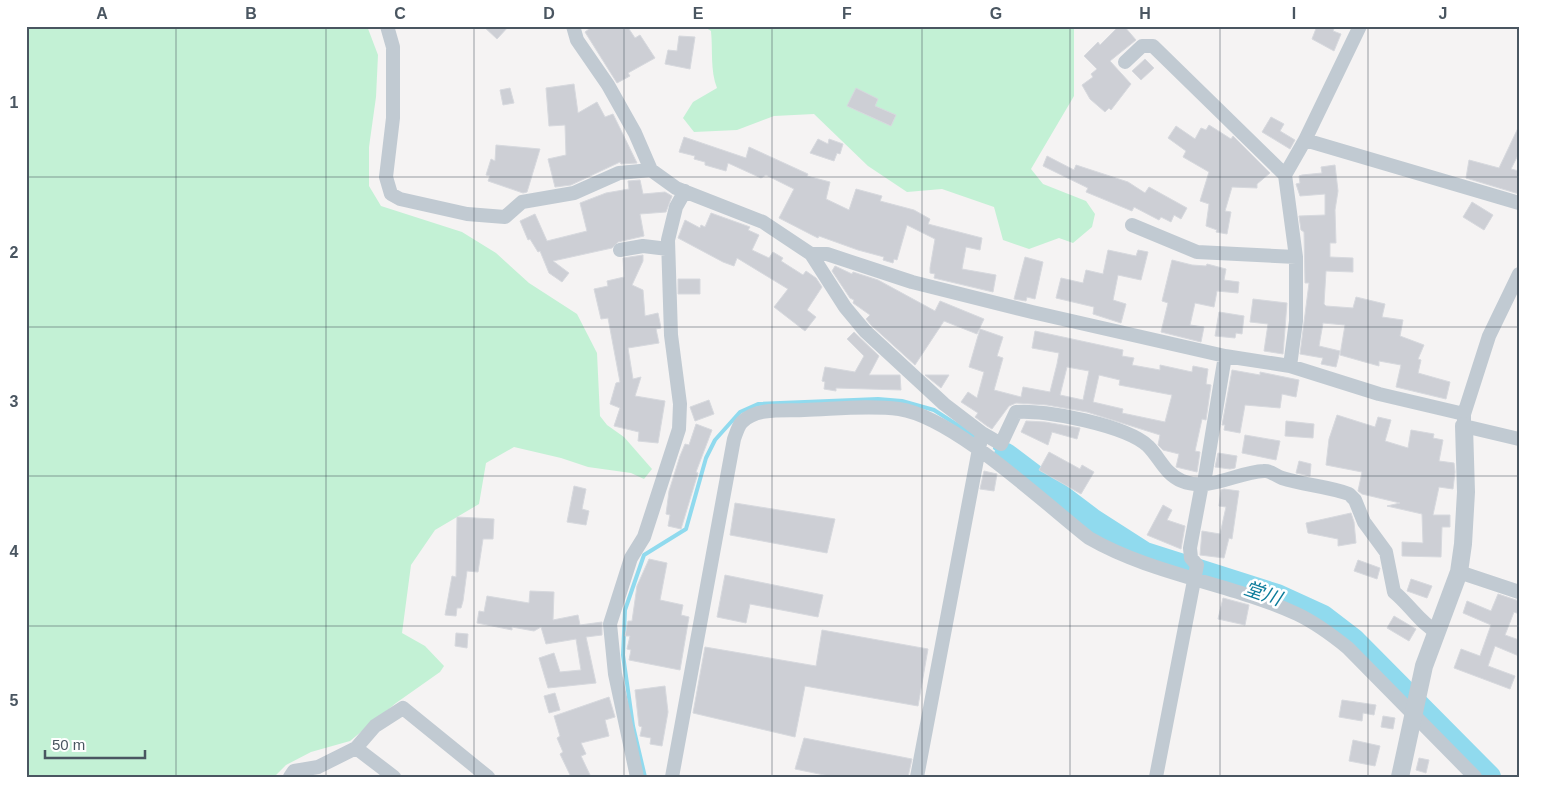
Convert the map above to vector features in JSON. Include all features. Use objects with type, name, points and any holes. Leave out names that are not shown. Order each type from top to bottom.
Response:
[{"type":"street","points":[[387,26],[393,47],[393,118],[386,177],[391,194],[400,200],[467,214],[505,217],[522,202],[574,193],[619,173],[651,170]]},
{"type":"street","points":[[573,26],[577,40],[608,85],[634,133],[651,170],[676,188],[763,222],[810,254],[845,307],[865,331],[944,404],[980,441],[1089,538],[1106,548],[1138,561],[1194,573],[1297,614],[1325,630],[1348,648],[1474,777]]},
{"type":"street","points":[[1290,366],[1296,321],[1296,257],[1285,175],[1305,140],[1360,26]]},
{"type":"street","points":[[1125,62],[1142,46],[1153,46],[1285,175]]},
{"type":"street","points":[[1305,140],[1519,203]]},
{"type":"street","points":[[638,777],[615,674],[610,624],[631,558],[641,544],[649,523],[679,429],[680,404],[670,335],[668,240],[676,207],[685,191]]},
{"type":"street","points":[[1132,225],[1197,252],[1296,257]]},
{"type":"street","points":[[620,250],[642,246],[668,249]]},
{"type":"street","points":[[810,254],[827,254],[912,282],[1032,312],[1225,356],[1290,366],[1519,439]]},
{"type":"street","points":[[1400,777],[1412,712],[1424,666],[1459,572],[1463,544],[1466,492],[1464,420],[1489,336],[1519,274]]},
{"type":"street","points":[[1156,777],[1194,573],[1190,548],[1225,356]]},
{"type":"street","points":[[672,777],[734,439],[742,423],[756,414],[867,408],[899,409],[936,421],[980,441],[1001,444],[1016,412],[1050,414],[1114,428],[1137,439],[1147,445],[1166,471],[1181,481],[1203,483],[1263,470],[1281,478],[1343,492],[1352,496],[1364,522],[1386,552],[1394,592],[1407,602],[1426,626],[1437,632]]},
{"type":"street","points":[[917,777],[980,441]]},
{"type":"street","points":[[1459,572],[1519,592]]},
{"type":"street","points":[[290,777],[294,770],[318,767],[356,748],[375,726],[402,708],[488,777]]},
{"type":"street","points":[[356,748],[394,777]]},
{"type":"green space","points":[[26,26],[367,26],[378,55],[376,97],[369,147],[369,186],[381,206],[462,232],[496,253],[529,283],[577,314],[597,353],[600,416],[607,425],[624,437],[652,469],[644,479],[631,473],[588,467],[561,458],[514,447],[486,463],[479,504],[435,530],[411,565],[402,633],[425,646],[444,666],[440,672],[396,703],[350,741],[311,752],[286,765],[274,777],[26,777]]},
{"type":"green space","points":[[703,26],[1074,26],[1074,96],[1031,169],[1043,184],[1086,201],[1095,214],[1092,227],[1073,243],[1059,238],[1029,249],[1003,240],[994,207],[942,189],[907,192],[868,166],[814,114],[774,116],[737,130],[694,132],[683,118],[693,102],[717,88],[713,67],[711,31]]},
{"type":"building","points":[[483,26],[509,26],[497,39]]},
{"type":"building","points":[[593,26],[627,26],[635,38],[640,35],[655,58],[628,73],[630,76],[617,83],[585,32]]},
{"type":"building","points":[[1119,26],[1124,26],[1136,40],[1110,61],[1131,84],[1111,110],[1109,108],[1105,112],[1090,99],[1082,85],[1093,77],[1091,74],[1097,69],[1084,56],[1098,42],[1100,45]]},
{"type":"building","points":[[1317,26],[1335,26],[1333,31],[1341,34],[1334,51],[1312,39]]},
{"type":"building","points":[[679,36],[695,37],[690,69],[665,64],[668,50],[677,51]]},
{"type":"building","points":[[1145,59],[1154,68],[1141,80],[1132,71]]},
{"type":"building","points":[[574,84],[578,113],[597,102],[605,117],[613,114],[637,163],[621,164],[620,162],[571,185],[555,187],[548,159],[566,155],[565,125],[549,126],[546,88]]},
{"type":"building","points":[[510,88],[514,103],[503,105],[500,90]]},
{"type":"building","points":[[856,88],[878,99],[875,106],[896,115],[891,126],[847,106]]},
{"type":"building","points":[[1271,117],[1284,124],[1280,131],[1295,140],[1290,149],[1262,132]]},
{"type":"building","points":[[1209,125],[1231,139],[1233,136],[1270,173],[1257,184],[1257,188],[1232,187],[1225,211],[1231,212],[1227,234],[1216,232],[1217,230],[1206,226],[1209,204],[1200,201],[1209,172],[1183,157],[1186,151],[1168,138],[1176,126],[1195,139],[1201,128],[1206,130]]},
{"type":"building","points":[[1519,126],[1519,153],[1511,169],[1519,171],[1519,194],[1466,178],[1469,160],[1499,168]]},
{"type":"building","points":[[684,137],[746,158],[749,147],[808,174],[807,176],[830,182],[826,199],[849,210],[856,189],[882,196],[880,201],[914,210],[930,219],[928,224],[982,238],[980,250],[966,247],[962,269],[996,275],[993,292],[934,278],[935,274],[930,273],[930,268],[935,239],[907,225],[897,260],[894,259],[893,263],[883,260],[884,257],[812,235],[779,218],[794,189],[766,175],[761,178],[728,163],[726,171],[705,165],[705,162],[694,159],[695,156],[679,152]]},
{"type":"building","points":[[818,139],[828,144],[829,139],[843,144],[840,154],[837,153],[834,161],[810,153]]},
{"type":"building","points":[[496,145],[540,149],[527,192],[523,193],[488,181],[490,176],[486,175],[491,159],[495,161]]},
{"type":"building","points":[[1047,156],[1074,170],[1076,165],[1128,182],[1145,193],[1149,187],[1187,208],[1181,219],[1174,215],[1171,222],[1161,217],[1159,220],[1134,207],[1132,211],[1086,192],[1088,188],[1043,166]]},
{"type":"building","points":[[1335,165],[1338,191],[1335,210],[1336,243],[1330,243],[1330,257],[1353,258],[1353,272],[1326,271],[1324,304],[1326,306],[1353,308],[1356,297],[1385,304],[1382,317],[1403,320],[1400,336],[1424,345],[1418,359],[1421,360],[1418,373],[1450,382],[1446,399],[1396,387],[1401,365],[1379,361],[1379,366],[1340,355],[1345,325],[1323,323],[1319,346],[1340,351],[1336,367],[1321,364],[1323,358],[1300,354],[1309,283],[1305,283],[1304,232],[1301,230],[1299,216],[1325,215],[1325,194],[1300,196],[1296,184],[1300,183],[1299,176],[1322,173],[1321,167]]},
{"type":"building","points":[[640,180],[643,194],[665,192],[672,196],[666,212],[640,214],[644,236],[618,242],[612,248],[553,261],[569,273],[562,282],[549,273],[540,251],[538,252],[530,239],[528,240],[520,221],[535,214],[547,241],[587,231],[580,203],[606,193],[629,189],[628,181]]},
{"type":"building","points":[[1472,202],[1493,215],[1484,230],[1463,217]]},
{"type":"building","points":[[711,213],[750,227],[748,230],[759,235],[752,250],[769,258],[773,252],[783,258],[781,261],[803,275],[806,271],[816,278],[822,287],[807,310],[816,317],[805,331],[774,307],[788,289],[737,258],[734,266],[678,238],[685,220],[700,228],[701,225],[705,227]]},
{"type":"building","points":[[1108,250],[1136,256],[1138,250],[1148,252],[1141,280],[1118,275],[1113,300],[1126,304],[1121,323],[1093,314],[1094,307],[1056,298],[1061,278],[1083,283],[1086,270],[1103,274]]},
{"type":"building","points":[[643,255],[643,261],[632,285],[643,290],[645,316],[658,313],[661,328],[656,329],[659,343],[628,348],[633,379],[641,377],[635,396],[665,401],[658,443],[638,441],[639,432],[614,426],[620,408],[610,404],[616,383],[620,382],[608,318],[601,319],[594,289],[608,286],[607,281],[624,277],[623,258]]},
{"type":"building","points":[[1025,257],[1043,262],[1035,299],[1027,297],[1026,301],[1014,299]]},
{"type":"building","points":[[1172,260],[1192,265],[1206,266],[1207,264],[1226,269],[1224,280],[1239,282],[1238,293],[1217,291],[1214,307],[1195,303],[1190,325],[1204,327],[1201,342],[1161,332],[1168,303],[1162,301]]},
{"type":"building","points":[[835,266],[852,274],[853,272],[878,280],[935,311],[940,301],[984,319],[977,334],[944,321],[915,365],[871,325],[866,319],[870,315],[853,303],[854,300],[850,298],[832,271]]},
{"type":"building","points":[[678,279],[700,279],[700,294],[678,294]]},
{"type":"building","points":[[1253,299],[1287,303],[1283,354],[1264,351],[1268,324],[1250,322]]},
{"type":"building","points":[[1219,312],[1244,316],[1242,334],[1236,333],[1235,338],[1215,336]]},
{"type":"building","points":[[980,329],[1003,337],[997,356],[1003,358],[994,390],[1021,397],[1023,387],[1050,392],[1057,364],[1059,353],[1032,348],[1035,331],[1123,350],[1122,356],[1134,358],[1132,365],[1160,370],[1160,365],[1192,372],[1193,366],[1208,369],[1206,384],[1211,385],[1206,420],[1202,419],[1195,451],[1200,452],[1197,472],[1176,467],[1179,454],[1163,450],[1158,445],[1160,435],[1087,412],[1047,405],[1016,403],[1009,406],[992,429],[975,417],[978,413],[961,402],[968,392],[977,398],[984,372],[969,367]],"holes":[[[1067,367],[1089,371],[1083,400],[1060,395]],[[1099,375],[1120,380],[1119,385],[1172,395],[1165,422],[1122,413],[1123,409],[1093,402]]]},
{"type":"building","points":[[854,332],[879,356],[869,375],[900,375],[901,390],[836,388],[836,391],[824,389],[825,382],[822,381],[825,367],[855,372],[864,356],[847,339]]},
{"type":"building","points":[[1232,370],[1260,375],[1260,372],[1299,380],[1296,397],[1282,394],[1280,408],[1245,405],[1240,433],[1224,430],[1225,425],[1222,425]]},
{"type":"building","points":[[925,375],[949,375],[941,388]]},
{"type":"building","points":[[709,400],[714,414],[695,421],[690,407]]},
{"type":"building","points":[[1337,415],[1375,427],[1378,417],[1391,420],[1385,441],[1408,448],[1411,430],[1434,434],[1433,438],[1443,440],[1439,461],[1454,463],[1455,472],[1453,489],[1439,487],[1433,515],[1450,515],[1450,527],[1442,527],[1441,557],[1402,556],[1402,542],[1423,543],[1422,514],[1387,506],[1400,503],[1362,494],[1358,491],[1362,472],[1326,465],[1329,439]]},
{"type":"building","points":[[1026,421],[1080,428],[1077,439],[1052,432],[1048,445],[1021,432]]},
{"type":"building","points":[[1286,421],[1314,424],[1313,438],[1285,436]]},
{"type":"building","points":[[696,424],[712,430],[696,472],[698,473],[681,529],[668,526],[670,515],[666,514],[669,491],[680,456],[685,444],[689,445]]},
{"type":"building","points":[[1245,435],[1280,441],[1276,460],[1242,453]]},
{"type":"building","points":[[1049,452],[1080,469],[1082,465],[1094,472],[1081,494],[1039,470]]},
{"type":"building","points":[[1218,453],[1237,456],[1235,468],[1215,467]]},
{"type":"building","points":[[1299,461],[1311,464],[1310,476],[1296,473]]},
{"type":"building","points":[[984,471],[997,474],[994,491],[980,489]]},
{"type":"building","points":[[574,486],[586,489],[582,509],[589,511],[586,525],[567,522]]},
{"type":"building","points":[[1221,490],[1239,491],[1232,539],[1229,538],[1224,558],[1200,555],[1202,531],[1220,534],[1226,507],[1219,506]]},
{"type":"building","points":[[735,503],[835,519],[827,553],[730,535]]},
{"type":"building","points":[[1163,505],[1172,510],[1167,520],[1185,526],[1181,549],[1147,535]]},
{"type":"building","points":[[1351,513],[1356,543],[1338,546],[1338,539],[1308,533],[1306,523]]},
{"type":"building","points":[[457,517],[494,519],[493,539],[483,539],[478,572],[467,571],[463,601],[461,608],[457,608],[456,616],[445,615],[452,576],[456,577]]},
{"type":"building","points":[[649,559],[667,563],[660,600],[683,605],[681,615],[689,617],[680,670],[629,660],[631,650],[627,649],[630,636],[625,636],[628,621],[632,621],[637,586]]},
{"type":"building","points":[[1358,560],[1380,568],[1377,579],[1354,571]]},
{"type":"building","points":[[725,575],[823,595],[818,617],[750,604],[746,623],[717,617]]},
{"type":"building","points":[[1411,579],[1432,586],[1427,598],[1407,591]]},
{"type":"building","points":[[530,591],[554,592],[553,620],[578,615],[580,625],[602,622],[602,635],[586,637],[596,683],[548,688],[539,658],[554,653],[560,672],[581,670],[576,639],[546,644],[541,627],[534,631],[512,627],[512,630],[477,623],[479,611],[484,612],[487,596],[529,603]]},
{"type":"building","points":[[1498,594],[1519,601],[1519,614],[1514,612],[1505,635],[1519,640],[1519,656],[1495,646],[1488,666],[1515,676],[1510,689],[1454,668],[1461,649],[1480,656],[1491,625],[1463,613],[1467,601],[1491,611]]},
{"type":"building","points":[[1223,598],[1249,605],[1245,625],[1218,619]]},
{"type":"building","points":[[1394,616],[1416,629],[1409,641],[1387,628]]},
{"type":"building","points":[[822,630],[928,649],[918,706],[805,686],[795,737],[693,713],[705,647],[816,666]]},
{"type":"building","points":[[456,633],[468,634],[467,648],[455,646]]},
{"type":"building","points":[[665,686],[668,712],[662,746],[650,744],[651,738],[640,736],[642,727],[639,726],[635,690]]},
{"type":"building","points":[[555,693],[560,710],[549,713],[544,696]]},
{"type":"building","points":[[609,697],[615,717],[605,720],[609,736],[581,743],[586,754],[581,756],[591,777],[571,777],[560,754],[563,752],[557,738],[560,736],[554,716]]},
{"type":"building","points":[[1342,700],[1376,705],[1374,715],[1363,713],[1362,721],[1339,717]]},
{"type":"building","points":[[1383,716],[1395,718],[1393,729],[1381,727]]},
{"type":"building","points":[[804,738],[912,759],[908,777],[834,777],[795,769]]},
{"type":"building","points":[[1353,740],[1380,746],[1375,766],[1349,761]]},
{"type":"building","points":[[1419,758],[1429,760],[1426,773],[1416,770]]},
{"type":"waterway","points":[[645,777],[633,726],[623,655],[625,610],[644,555],[686,529],[706,458],[715,440],[740,412],[758,404],[878,399],[902,401],[934,410],[976,437]]},
{"type":"waterway","name":"堂川","points":[[995,448],[1006,455]]},
{"type":"waterway","name":"堂川","points":[[1006,455],[1092,520],[1145,554],[1277,596],[1323,617],[1353,640],[1489,777]]}]
